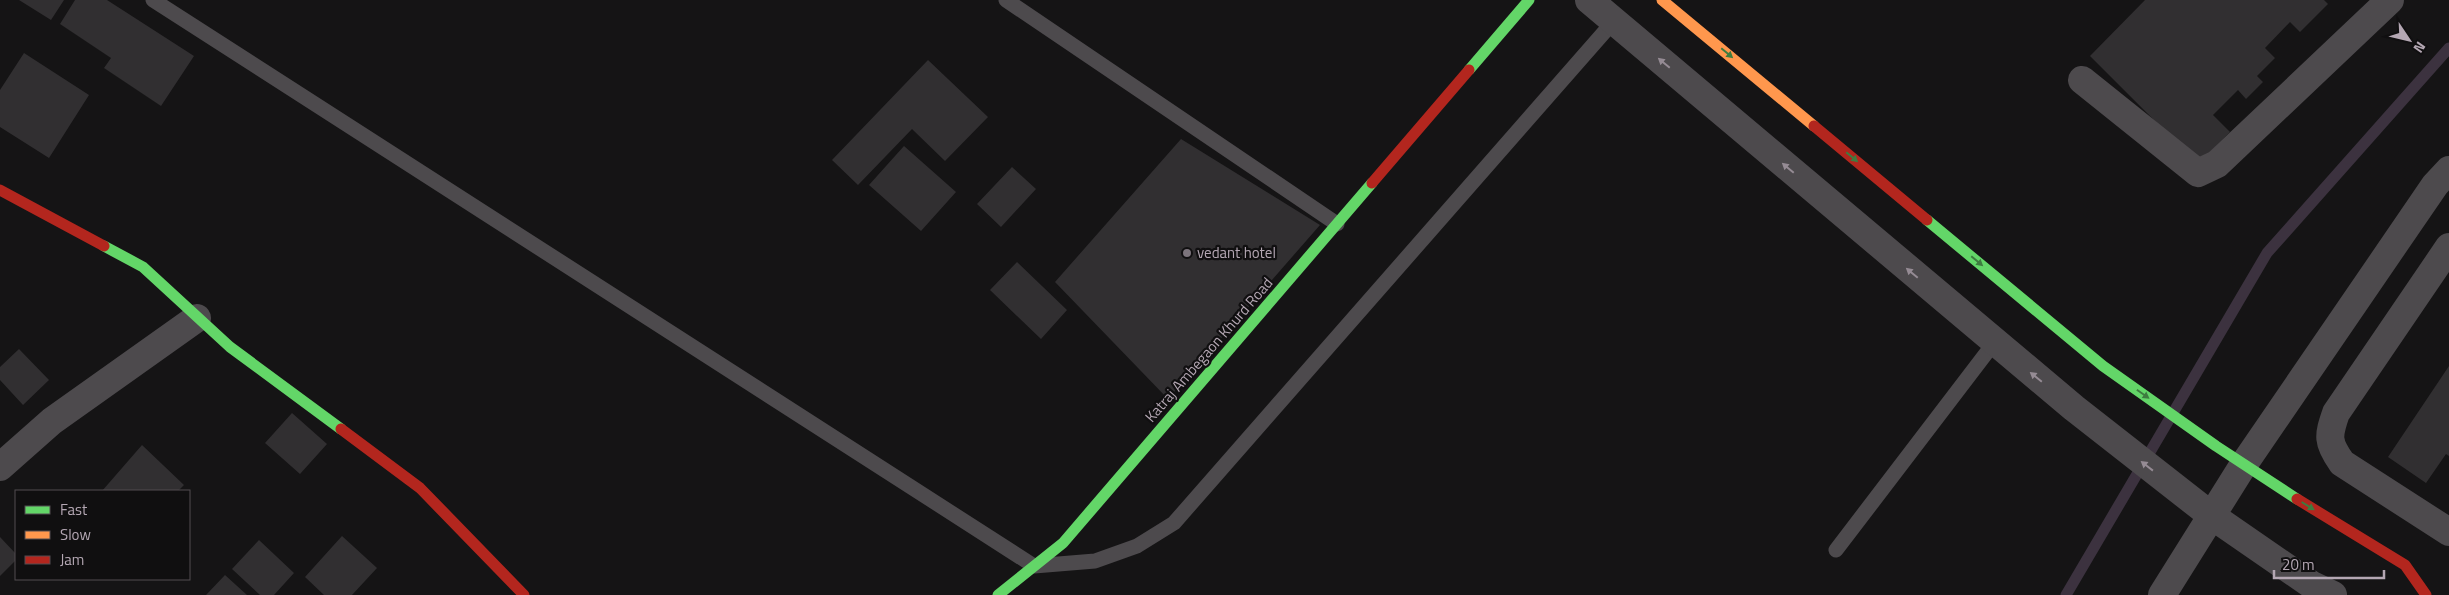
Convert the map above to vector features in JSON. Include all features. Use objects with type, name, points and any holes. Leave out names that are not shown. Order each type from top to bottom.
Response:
[{"type":"street","name":"Katraj Ambegaon Khurd Road","points":[[998,595],[1063,543],[1529,0]]},
{"type":"street","points":[[1589,0],[1994,343],[2074,408],[2212,516],[2312,585],[2333,595]]},
{"type":"street","points":[[1662,0],[2104,366],[2216,446],[2405,565],[2426,595]]},
{"type":"street","points":[[2082,80],[2198,173],[2217,164],[2390,0]]},
{"type":"street","points":[[2162,595],[2244,464],[2430,193],[2449,170]]},
{"type":"street","points":[[0,190],[143,268],[230,347],[420,488],[524,595]]},
{"type":"street","points":[[2449,247],[2336,413],[2328,434],[2332,450],[2342,463],[2449,532]]},
{"type":"street","points":[[0,467],[52,421],[197,318]]},
{"type":"lane","points":[[153,0],[1034,566],[1095,561],[1137,546],[1174,523],[1614,21]]},
{"type":"lane","points":[[1006,0],[1337,224]]},
{"type":"lane","points":[[1836,550],[1994,343]]},
{"type":"building","points":[[19,0],[64,0],[51,20]]},
{"type":"building","points":[[75,0],[107,0],[194,56],[161,106],[104,68],[111,58],[60,24]]},
{"type":"building","points":[[2145,0],[2324,0],[2328,4],[2300,32],[2290,22],[2265,48],[2275,58],[2257,76],[2263,82],[2246,99],[2238,90],[2213,115],[2230,132],[2198,164],[2090,56]]},
{"type":"building","points":[[24,53],[89,95],[49,158],[0,127],[0,90]]},
{"type":"building","points":[[928,60],[988,117],[945,161],[912,129],[858,185],[832,160]]},
{"type":"building","name":"vedant hotel","points":[[1181,139],[1320,225],[1168,399],[1055,282]]},
{"type":"building","points":[[904,146],[956,192],[921,231],[869,185]]},
{"type":"building","points":[[1012,167],[1036,189],[1001,227],[977,204]]},
{"type":"building","points":[[1017,262],[1067,310],[1041,339],[990,290]]},
{"type":"building","points":[[19,349],[49,380],[23,405],[0,380],[0,367]]},
{"type":"building","points":[[2449,366],[2449,456],[2446,454],[2426,483],[2388,457]]},
{"type":"building","points":[[292,413],[327,444],[300,474],[265,443]]},
{"type":"building","points":[[142,445],[184,485],[179,490],[103,490]]},
{"type":"building","points":[[342,536],[377,568],[352,595],[324,595],[305,577]]},
{"type":"building","points":[[0,537],[15,553],[15,561],[0,576]]},
{"type":"building","points":[[259,540],[294,573],[274,595],[260,595],[232,569]]},
{"type":"building","points":[[225,575],[247,595],[206,595]]},
{"type":"waterway","points":[[2066,595],[2267,253],[2449,48]]},
{"type":"traffic: fast","points":[[1469,70],[1529,0]]},
{"type":"traffic: fast","points":[[998,595],[1063,543],[1372,183]]},
{"type":"traffic: fast","points":[[1927,220],[2103,366],[2216,446],[2297,499]]},
{"type":"traffic: fast","points":[[104,246],[143,267],[230,347],[341,429]]},
{"type":"traffic: slow","points":[[1662,0],[1814,126]]},
{"type":"traffic: jam","points":[[1372,183],[1469,70]]},
{"type":"traffic: jam","points":[[1814,126],[1927,220]]},
{"type":"traffic: jam","points":[[0,190],[104,246]]},
{"type":"traffic: jam","points":[[341,429],[420,488],[524,595]]},
{"type":"traffic: jam","points":[[2297,499],[2405,565],[2426,595]]},
{"type":"place","name":"vedant hotel","points":[[1187,253]]}]
